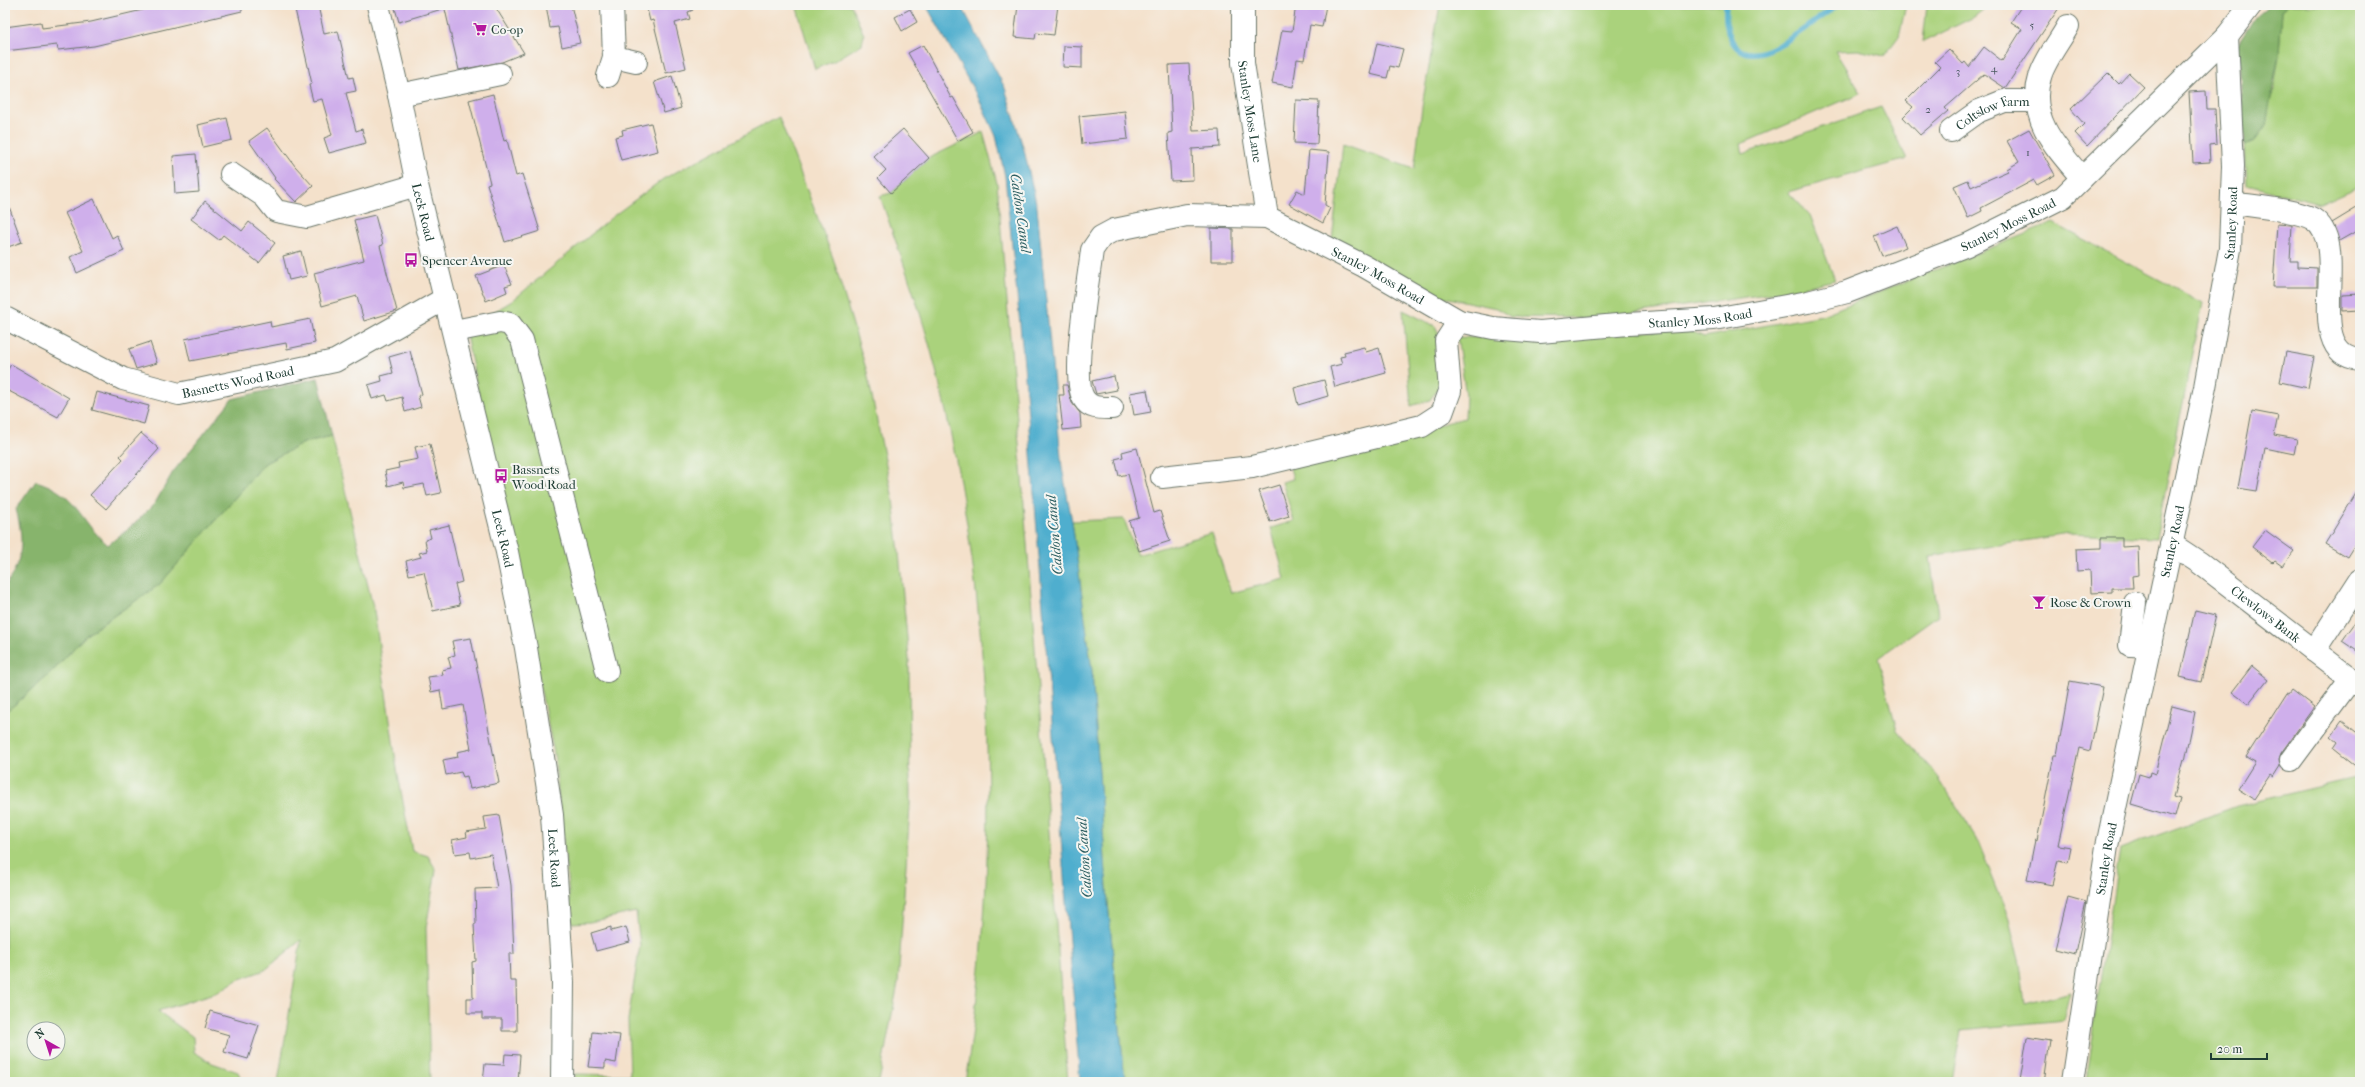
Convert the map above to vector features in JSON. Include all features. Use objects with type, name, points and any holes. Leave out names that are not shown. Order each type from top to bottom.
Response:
[{"type":"main road","name":"Leek Road","points":[[378,5],[399,95],[417,185],[446,298],[507,552],[526,648],[552,815],[563,982],[562,1082]]},
{"type":"main road","points":[[612,5],[611,66],[636,62]]},
{"type":"main road","name":"Stanley Moss Lane","points":[[1243,5],[1243,63],[1267,217]]},
{"type":"main road","points":[[2227,36],[2251,5]]},
{"type":"main road","name":"Coltslow Farm","points":[[2068,26],[2040,76],[2036,101],[2043,127],[2082,178]]},
{"type":"main road","name":"Stanley Moss Road","points":[[1112,408],[1095,408],[1089,405],[1082,396],[1080,388],[1080,341],[1092,250],[1101,237],[1114,230],[1188,215],[1267,217],[1364,266],[1459,321],[1493,328],[1540,332],[1628,324],[1714,319],[1808,302],[1847,292],[1967,245],[2063,197],[2227,36]]},
{"type":"main road","name":"Stanley Road","points":[[2072,1082],[2107,846],[2151,646],[2171,544],[2205,387],[2230,249],[2233,166],[2227,36]]},
{"type":"main road","points":[[399,95],[500,74]]},
{"type":"main road","name":"Coltslow Farm","points":[[1951,131],[1979,111],[2004,101],[2036,101]]},
{"type":"main road","points":[[230,174],[264,196],[276,211],[307,217],[417,185]]},
{"type":"main road","points":[[2232,203],[2306,216],[2323,228],[2330,262],[2329,325],[2333,341],[2339,350],[2353,359],[2360,359]]},
{"type":"main road","name":"Basnetts Wood Road","points":[[5,318],[123,379],[179,394],[335,361],[446,298]]},
{"type":"main road","points":[[1162,477],[1252,466],[1422,426],[1442,413],[1450,391],[1446,341],[1459,321]]},
{"type":"main road","points":[[454,331],[500,322],[510,324],[522,340],[607,671]]},
{"type":"main road","name":"Clewlows Bank","points":[[2171,544],[2200,563],[2356,683]]},
{"type":"main road","points":[[2314,651],[2360,580]]},
{"type":"main road","points":[[2136,603],[2130,645],[2151,646]]},
{"type":"main road","points":[[2291,760],[2356,683]]},
{"type":"green space","points":[[796,5],[851,5],[864,35],[862,44],[834,61],[815,69]]},
{"type":"green space","points":[[1440,5],[1906,5],[1899,36],[1884,56],[1858,50],[1835,51],[1861,93],[1741,144],[1743,154],[1881,107],[1907,159],[1788,192],[1810,215],[1835,280],[1781,292],[1600,318],[1511,317],[1496,308],[1444,297],[1332,241],[1343,144],[1414,169],[1423,100]]},
{"type":"green space","points":[[1927,5],[1989,5],[1974,17],[1923,42]]},
{"type":"green space","points":[[2269,5],[2289,5],[2282,11],[2279,54],[2266,125],[2254,141],[2245,145],[2238,44],[2255,17]]},
{"type":"green space","points":[[2289,5],[2360,5],[2360,186],[2320,204],[2247,185],[2245,145],[2254,141],[2274,90],[2279,54],[2282,11]]},
{"type":"green space","points":[[779,117],[833,258],[867,372],[893,499],[899,553],[909,659],[910,806],[898,983],[879,1082],[575,1082],[575,1074],[630,1075],[628,1020],[640,945],[636,912],[590,922],[572,923],[554,753],[463,320],[487,316],[512,301],[612,217],[663,179]]},
{"type":"green space","points":[[983,132],[997,183],[1023,491],[1068,1082],[965,1082],[978,992],[985,900],[988,807],[986,713],[979,619],[967,526],[951,435],[925,328],[880,196],[891,193],[929,158]]},
{"type":"green space","points":[[2053,223],[2203,303],[2156,538],[2068,534],[1930,556],[1938,615],[1878,658],[1897,730],[1939,778],[1977,839],[2008,916],[2020,964],[2025,1004],[2071,992],[2064,1020],[1961,1030],[1952,1082],[1125,1082],[1108,903],[1092,671],[1072,521],[1124,519],[1137,555],[1212,533],[1231,593],[1285,579],[1271,528],[1294,521],[1282,482],[1293,479],[1289,464],[1465,418],[1466,395],[1457,337],[1529,339],[1687,329],[1704,337],[1822,315]]},
{"type":"green space","points":[[1403,310],[1435,326],[1441,338],[1440,385],[1430,400],[1411,406]]},
{"type":"green space","points":[[318,378],[332,436],[306,442],[265,463],[160,584],[86,635],[50,674],[5,713],[5,586],[16,567],[21,549],[19,520],[16,509],[36,481],[50,486],[69,500],[98,536],[108,545],[135,523],[155,503],[173,472],[232,399]]},
{"type":"green space","points":[[332,436],[374,611],[397,769],[412,851],[428,856],[436,870],[426,928],[430,1082],[278,1082],[301,940],[265,970],[237,980],[218,992],[158,1011],[193,1037],[194,1052],[212,1063],[238,1072],[243,1082],[7,1082],[5,1080],[5,713],[50,674],[86,635],[160,584],[265,463],[306,442]]},
{"type":"green space","points":[[2360,777],[2360,1082],[2085,1082],[2120,849],[2237,806]]},
{"type":"water","name":"Caldon Canal","points":[[926,5],[961,5],[1005,88],[1024,150],[1037,207],[1062,468],[1072,521],[1092,671],[1108,903],[1125,1082],[1080,1082],[1024,364],[1005,176],[996,136],[980,101]]},
{"type":"building","points":[[164,5],[242,5],[242,11],[94,46],[58,50],[57,45],[5,51],[5,27],[41,22],[42,28],[91,22]]},
{"type":"building","points":[[294,5],[318,5],[324,34],[338,31],[349,78],[353,77],[356,91],[346,93],[356,131],[362,129],[366,143],[329,153],[324,138],[332,135],[322,99],[313,101],[309,85],[312,84]]},
{"type":"building","points":[[394,5],[441,5],[442,9],[399,22]]},
{"type":"building","name":"Co-op","points":[[444,5],[494,5],[524,53],[502,62],[459,70]]},
{"type":"building","points":[[546,5],[571,5],[580,43],[562,47],[558,27],[550,28]]},
{"type":"building","points":[[646,5],[692,5],[693,10],[688,12],[690,19],[675,23],[686,68],[666,73],[653,20],[650,21]]},
{"type":"building","points":[[1018,5],[1058,5],[1054,35],[1036,33],[1035,39],[1014,37]]},
{"type":"building","points":[[1296,5],[1326,5],[1322,27],[1310,25],[1304,60],[1297,59],[1293,87],[1272,83],[1282,30],[1292,31]]},
{"type":"building","points":[[2022,5],[2061,5],[2005,88],[1984,74],[1945,108],[1948,111],[1920,135],[1903,117],[1913,107],[1906,101],[1940,67],[1935,62],[1949,49],[1963,64],[1965,62],[1969,67],[1984,47],[2002,61],[2022,29],[2011,22]]},
{"type":"building","points":[[910,9],[917,22],[902,31],[895,17]]},
{"type":"building","points":[[1377,43],[1403,49],[1398,68],[1390,66],[1387,78],[1370,74]]},
{"type":"building","points":[[923,45],[951,98],[953,97],[973,132],[958,141],[908,53]]},
{"type":"building","points":[[1064,46],[1082,47],[1082,68],[1063,67]]},
{"type":"building","points":[[1189,64],[1193,131],[1219,130],[1220,147],[1192,149],[1193,180],[1171,181],[1168,133],[1172,132],[1169,65]]},
{"type":"building","points":[[2108,73],[2119,84],[2129,73],[2144,87],[2087,146],[2075,133],[2084,124],[2071,109]]},
{"type":"building","points":[[672,76],[681,108],[664,113],[654,82]]},
{"type":"building","points":[[2206,91],[2207,109],[2215,109],[2217,144],[2209,145],[2210,162],[2193,163],[2189,92]]},
{"type":"building","points":[[493,94],[504,141],[507,140],[516,176],[522,174],[540,231],[505,242],[487,184],[490,183],[469,100]]},
{"type":"building","points":[[1296,100],[1319,101],[1317,144],[1294,143]]},
{"type":"building","points":[[1125,111],[1128,139],[1082,144],[1079,116]]},
{"type":"building","points":[[227,118],[232,140],[203,147],[198,125]]},
{"type":"building","points":[[651,123],[658,151],[621,160],[615,137],[623,135],[622,130]]},
{"type":"building","points":[[267,128],[295,166],[313,186],[296,202],[274,179],[275,178],[249,141]]},
{"type":"building","points":[[903,129],[929,158],[891,193],[878,178],[886,170],[873,156]]},
{"type":"building","points":[[2029,129],[2055,175],[2037,185],[2034,180],[1981,208],[1982,211],[1968,218],[1954,186],[1968,180],[1971,187],[2008,171],[2007,169],[2019,162],[2007,141]]},
{"type":"building","points":[[1309,150],[1329,152],[1325,205],[1330,208],[1323,223],[1289,204],[1297,190],[1305,194]]},
{"type":"building","points":[[196,154],[199,192],[175,194],[173,156]]},
{"type":"building","points":[[94,199],[112,238],[117,235],[124,251],[77,273],[70,257],[83,251],[65,213]]},
{"type":"building","points":[[5,201],[7,201],[22,242],[5,248]]},
{"type":"building","points":[[205,201],[242,231],[249,222],[275,243],[259,263],[223,235],[219,240],[191,219]]},
{"type":"building","points":[[2360,206],[2360,229],[2339,241],[2332,223]]},
{"type":"building","points":[[375,215],[383,245],[380,246],[397,311],[364,321],[357,296],[322,306],[314,273],[364,260],[354,220]]},
{"type":"building","points":[[2277,224],[2292,225],[2290,261],[2298,261],[2298,267],[2317,268],[2317,287],[2273,287]]},
{"type":"building","points":[[1897,226],[1906,247],[1882,256],[1874,236]]},
{"type":"building","points":[[1211,228],[1233,229],[1233,261],[1211,261]]},
{"type":"building","points":[[301,251],[307,276],[289,280],[283,256]]},
{"type":"building","points":[[504,265],[512,284],[505,286],[507,292],[486,301],[476,276]]},
{"type":"building","points":[[2360,294],[2360,310],[2342,311],[2342,295]]},
{"type":"building","points":[[310,319],[315,343],[287,349],[286,343],[190,361],[185,339],[270,321],[271,327]]},
{"type":"building","points":[[150,342],[157,363],[136,369],[129,349]]},
{"type":"building","points":[[1364,347],[1366,352],[1379,348],[1386,373],[1335,387],[1330,367],[1342,364],[1340,357],[1345,356],[1344,352]]},
{"type":"building","points":[[410,351],[422,394],[418,396],[421,407],[405,412],[402,397],[388,401],[386,395],[372,399],[368,385],[382,381],[381,376],[393,373],[389,357]]},
{"type":"building","points":[[2286,352],[2314,357],[2308,388],[2280,382]]},
{"type":"building","points":[[11,364],[69,398],[58,417],[5,389],[5,375]]},
{"type":"building","points":[[1114,376],[1117,390],[1096,394],[1092,381]]},
{"type":"building","points":[[1324,380],[1328,396],[1298,405],[1294,388]]},
{"type":"building","points":[[1063,385],[1067,385],[1072,403],[1080,413],[1081,428],[1063,430],[1059,395],[1064,395]]},
{"type":"building","points":[[1147,390],[1151,412],[1134,415],[1130,393]]},
{"type":"building","points":[[97,392],[149,406],[144,424],[92,410]]},
{"type":"building","points":[[2252,411],[2278,416],[2274,435],[2297,439],[2294,454],[2265,448],[2257,491],[2238,488]]},
{"type":"building","points":[[141,433],[159,449],[106,509],[90,495],[123,459],[120,456]]},
{"type":"building","points":[[430,444],[441,493],[427,496],[424,484],[404,488],[403,482],[388,486],[385,471],[399,468],[398,463],[418,459],[415,447]]},
{"type":"building","points":[[1137,448],[1154,513],[1160,511],[1170,541],[1139,551],[1129,521],[1139,518],[1128,474],[1119,476],[1115,459],[1123,457],[1122,452]]},
{"type":"building","points":[[1279,485],[1289,516],[1270,522],[1259,491]]},
{"type":"building","points":[[2360,487],[2360,536],[2347,557],[2325,544]]},
{"type":"building","points":[[449,525],[462,582],[455,584],[460,605],[433,611],[424,572],[409,575],[406,561],[421,557],[419,553],[427,551],[425,540],[431,538],[429,530]]},
{"type":"building","points":[[2265,530],[2294,551],[2282,566],[2275,561],[2273,563],[2252,547]]},
{"type":"building","points":[[2101,538],[2122,538],[2122,547],[2138,546],[2139,575],[2132,576],[2133,588],[2112,588],[2112,592],[2091,593],[2090,570],[2077,571],[2076,549],[2101,548]]},
{"type":"building","points":[[2195,610],[2216,615],[2201,682],[2180,677]]},
{"type":"building","points":[[2360,616],[2360,653],[2342,641]]},
{"type":"building","points":[[471,638],[499,783],[470,789],[467,776],[463,777],[461,772],[446,775],[443,760],[458,757],[457,752],[471,749],[463,705],[443,709],[440,690],[431,692],[428,677],[443,675],[442,670],[451,668],[448,657],[455,655],[452,641]]},
{"type":"building","points":[[2252,666],[2268,679],[2248,704],[2232,692]]},
{"type":"building","points":[[2070,681],[2103,687],[2090,751],[2079,748],[2058,845],[2071,847],[2068,862],[2058,860],[2052,885],[2027,880],[2035,840],[2037,841],[2054,755],[2057,755]]},
{"type":"building","points":[[2292,690],[2314,707],[2281,753],[2279,759],[2280,766],[2273,777],[2270,775],[2254,799],[2238,789],[2255,762],[2246,757],[2287,693],[2289,694]]},
{"type":"building","points":[[2172,706],[2195,712],[2185,761],[2183,760],[2173,797],[2180,799],[2175,817],[2131,804],[2139,774],[2149,777],[2150,772],[2155,774]]},
{"type":"building","points":[[2342,721],[2360,735],[2360,769],[2334,748],[2338,742],[2331,736]]},
{"type":"building","points":[[499,815],[511,885],[514,954],[509,954],[510,981],[516,981],[517,1031],[502,1031],[502,1019],[482,1019],[482,1013],[467,1013],[467,998],[473,998],[472,962],[476,961],[474,924],[476,924],[475,889],[497,888],[491,854],[471,858],[470,852],[455,854],[452,840],[467,837],[466,832],[486,829],[484,817]]},
{"type":"building","points":[[2068,897],[2086,902],[2075,954],[2055,949]]},
{"type":"building","points":[[611,927],[611,931],[626,927],[630,942],[596,951],[591,933]]},
{"type":"building","points":[[210,1011],[259,1025],[248,1059],[224,1052],[229,1035],[205,1028]]},
{"type":"building","points":[[593,1032],[620,1035],[616,1063],[605,1061],[605,1068],[588,1067]]},
{"type":"building","points":[[2027,1037],[2050,1041],[2044,1082],[2020,1080]]},
{"type":"building","points":[[505,1054],[520,1055],[518,1082],[483,1082],[485,1064],[504,1065]]},
{"type":"waterway","points":[[1726,5],[1726,24],[1732,41],[1742,51],[1754,53],[1769,50],[1784,42],[1838,5]]},
{"type":"place","name":"Co-op","points":[[480,29]]},
{"type":"place","name":"Spencer Avenue","points":[[411,260]]},
{"type":"place","name":"Bassnets Wood Road","points":[[501,476]]},
{"type":"place","name":"Rose & Crown","points":[[2039,602]]}]
